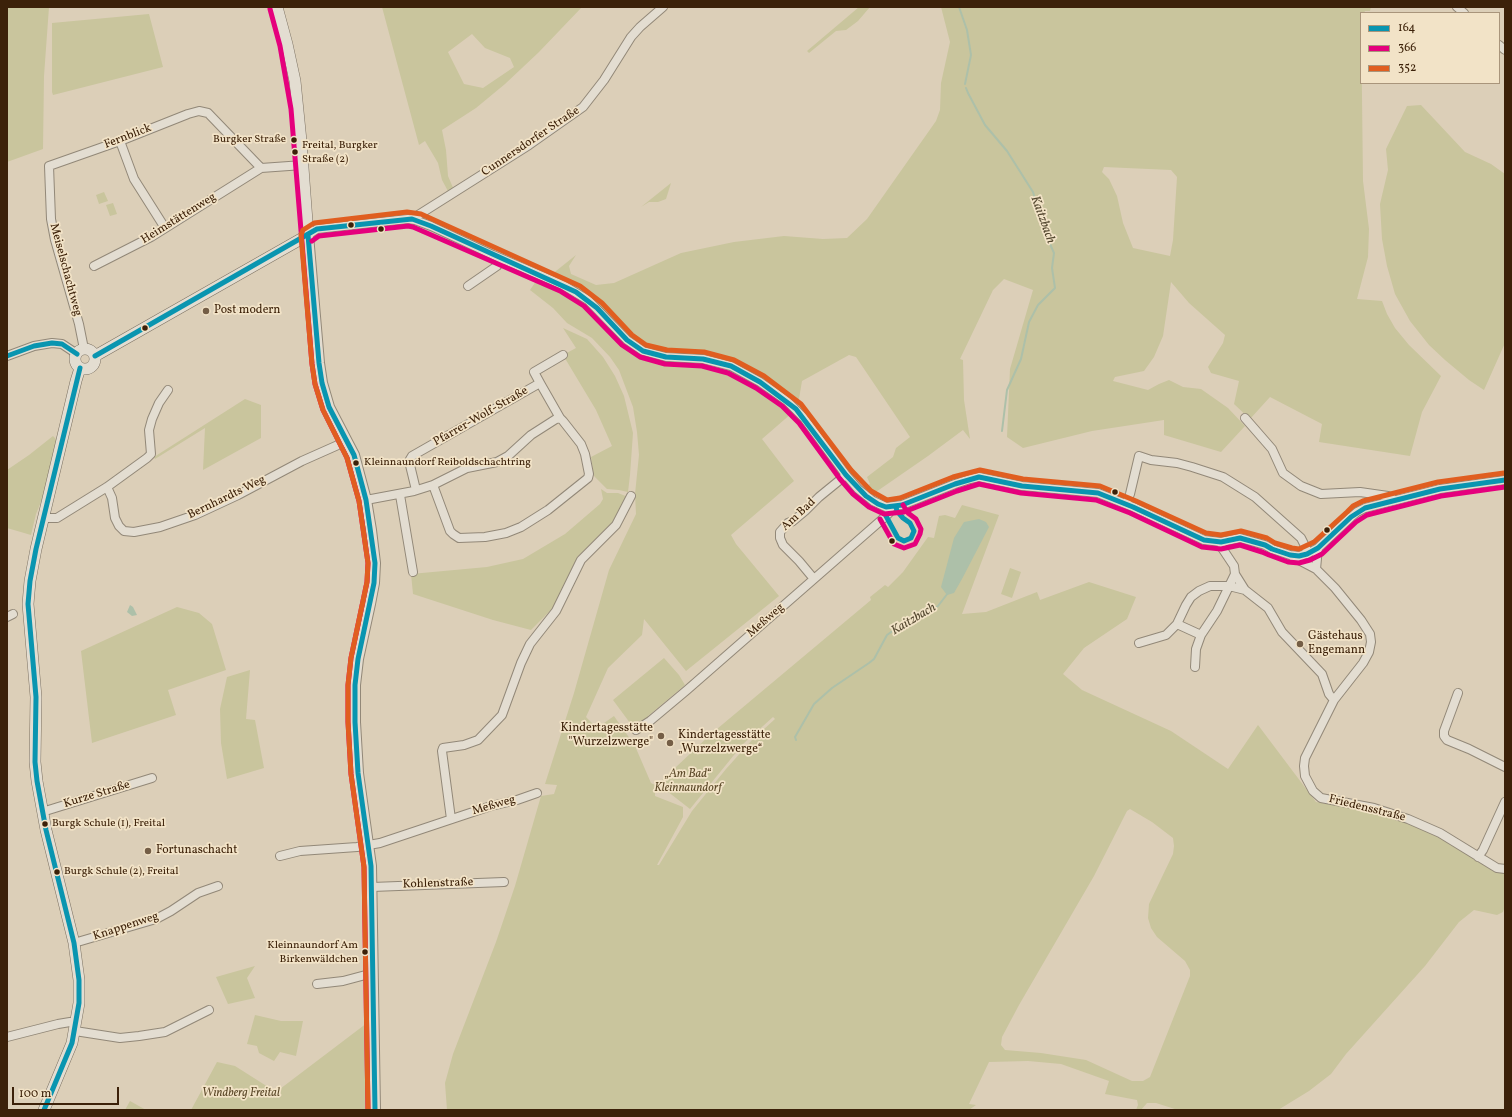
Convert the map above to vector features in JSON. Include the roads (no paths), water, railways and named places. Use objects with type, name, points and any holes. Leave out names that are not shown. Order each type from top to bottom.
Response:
[{"type":"main road","points":[[95,356],[308,235],[302,143],[294,75],[276,7]]},
{"type":"main road","points":[[91,351],[95,356],[96,359],[93,366],[87,369],[80,368],[75,362],[80,352],[91,351]]},
{"type":"main road","points":[[44,1110],[68,1054],[76,1027],[79,980],[74,943],[42,812],[36,776],[36,697],[28,607],[32,565],[80,368]]},
{"type":"street","name":"Cunnersdorfer Straße","points":[[412,220],[518,152],[583,107],[604,80],[631,37],[663,7]]},
{"type":"street","name":"Fernblick","points":[[49,166],[120,141],[188,114],[200,111],[208,113],[261,168]]},
{"type":"street","points":[[120,141],[134,179],[165,228]]},
{"type":"street","points":[[261,168],[303,165]]},
{"type":"street","name":"Meiselschachtweg","points":[[49,166],[51,219],[55,240],[79,324],[80,352]]},
{"type":"street","name":"Heimstättenweg","points":[[94,266],[151,237],[261,168]]},
{"type":"street","points":[[375,1110],[372,887],[369,845],[358,773],[355,722],[355,685],[361,643],[374,605],[374,563],[366,500],[354,455],[329,407],[318,364],[308,235],[317,230],[412,220],[431,226],[547,278],[576,292],[588,300],[627,340],[643,351],[666,357],[703,359],[731,366],[760,382],[796,409],[846,475],[866,496],[878,504],[890,508],[979,477],[1022,486],[1098,493],[1126,504],[1204,540],[1221,542],[1240,538],[1265,545],[1272,549],[1291,555],[1299,556],[1307,554],[1318,548],[1357,512],[1392,501],[1440,489],[1505,480]]},
{"type":"street","points":[[468,286],[497,266],[502,259]]},
{"type":"street","points":[[7,356],[34,346],[52,342],[62,344],[80,352]]},
{"type":"street","name":"Pfarrer-Wolf-Straße","points":[[433,485],[450,531],[459,538],[485,537],[506,533],[521,526],[548,510],[588,478],[589,474],[585,454],[581,444],[564,420],[560,418],[534,372],[563,355]]},
{"type":"street","name":"Pfarrer-Wolf-Straße","points":[[416,490],[409,461],[412,456],[540,383]]},
{"type":"street","points":[[43,518],[58,518],[107,487],[151,454],[149,430],[159,403],[168,390]]},
{"type":"street","points":[[366,500],[400,495],[433,485],[468,468],[497,462],[508,456],[531,435],[560,418]]},
{"type":"street","points":[[1244,418],[1272,449],[1283,473],[1301,486],[1321,494],[1360,492],[1388,496],[1392,498],[1392,501]]},
{"type":"street","name":"Bernhardts Weg","points":[[107,487],[112,498],[115,518],[119,526],[124,531],[134,532],[160,527],[195,515],[238,495],[295,464],[347,441]]},
{"type":"street","points":[[1126,504],[1130,494],[1139,456],[1151,460],[1177,463],[1199,469],[1223,477],[1255,497],[1301,538],[1307,554]]},
{"type":"street","name":"Am Bad","points":[[814,579],[802,564],[783,545],[780,538],[780,532],[788,523],[793,521],[846,475]]},
{"type":"street","points":[[400,495],[413,572]]},
{"type":"street","points":[[451,819],[442,751],[443,748],[464,745],[478,740],[502,715],[521,663],[530,644],[556,612],[581,560],[616,525],[631,496]]},
{"type":"street","name":"Meßweg","points":[[636,730],[650,721],[687,690],[814,579],[886,516],[890,508]]},
{"type":"street","points":[[1221,542],[1222,548],[1234,566],[1235,574],[1246,590],[1268,608],[1282,632],[1322,674],[1329,694],[1334,700]]},
{"type":"street","points":[[1316,569],[1318,548]]},
{"type":"street","name":"Friedensstraße","points":[[1291,555],[1316,569],[1335,588],[1361,620],[1370,634],[1371,642],[1369,652],[1363,663],[1334,700],[1305,758],[1305,776],[1313,792],[1321,798],[1380,810],[1408,819],[1440,832],[1497,868],[1505,869]]},
{"type":"street","points":[[1195,667],[1196,649],[1201,635],[1217,612],[1235,574]]},
{"type":"street","points":[[1139,644],[1166,635],[1177,624],[1191,597],[1199,591],[1210,586],[1229,586],[1246,590]]},
{"type":"street","points":[[1177,624],[1201,635]]},
{"type":"street","points":[[1458,693],[1444,731],[1444,736],[1447,740],[1485,756],[1505,767]]},
{"type":"street","name":"Kurze Straße","points":[[42,812],[152,778]]},
{"type":"street","name":"Meßweg","points":[[369,845],[388,841],[491,806],[517,800],[537,793]]},
{"type":"street","points":[[1478,857],[1483,850],[1505,802]]},
{"type":"street","points":[[280,856],[300,851],[369,845]]},
{"type":"street","name":"Kohlenstraße","points":[[372,887],[504,882]]},
{"type":"street","name":"Knappenweg","points":[[74,943],[156,919],[198,893],[218,886]]},
{"type":"street","points":[[317,984],[343,981],[373,973]]},
{"type":"street","points":[[7,1037],[70,1022],[76,1027],[120,1038],[139,1036],[164,1032],[208,1010]]},
{"type":"waterway","name":"Kaitzbach","points":[[959,7],[967,30],[971,55],[965,84]]},
{"type":"waterway","name":"Kaitzbach","points":[[966,88],[985,125],[1007,151],[1033,192],[1046,235],[1054,253],[1052,268],[1055,288],[1038,305],[1029,322],[1021,359],[1007,390],[1002,431]]},
{"type":"waterway","name":"Kaitzbach","points":[[796,740],[795,737],[814,704],[832,688],[874,659],[887,635],[894,630],[911,623],[917,617],[938,606],[948,593]]},
{"type":"place","name":"Burgker Straße","points":[[294,140]]},
{"type":"place","name":"Freital, Burgker Straße (2)","points":[[295,152]]},
{"type":"place","name":"Post modern","points":[[206,311]]},
{"type":"place","name":"Kleinnaundorf Reiboldschachtring","points":[[356,463]]},
{"type":"place","name":"Gästehaus Engemann","points":[[1300,644]]},
{"type":"place","name":"Kindertagesstätte \"Wurzelzwerge\"","points":[[661,736]]},
{"type":"place","name":"Kindertagesstätte „Wurzelzwerge“","points":[[670,743]]},
{"type":"place","name":"Burgk Schule (1), Freital","points":[[45,824]]},
{"type":"place","name":"Fortunaschacht","points":[[148,851]]},
{"type":"place","name":"Burgk Schule (2), Freital","points":[[57,872]]},
{"type":"place","name":"Kleinnaundorf Am Birkenwäldchen","points":[[365,952]]},
{"type":"park label","name":"„Am Bad“ Kleinnaundorf","points":[[688,782]]},
{"type":"park label","name":"Windberg Freital","points":[[241,1094]]}]
